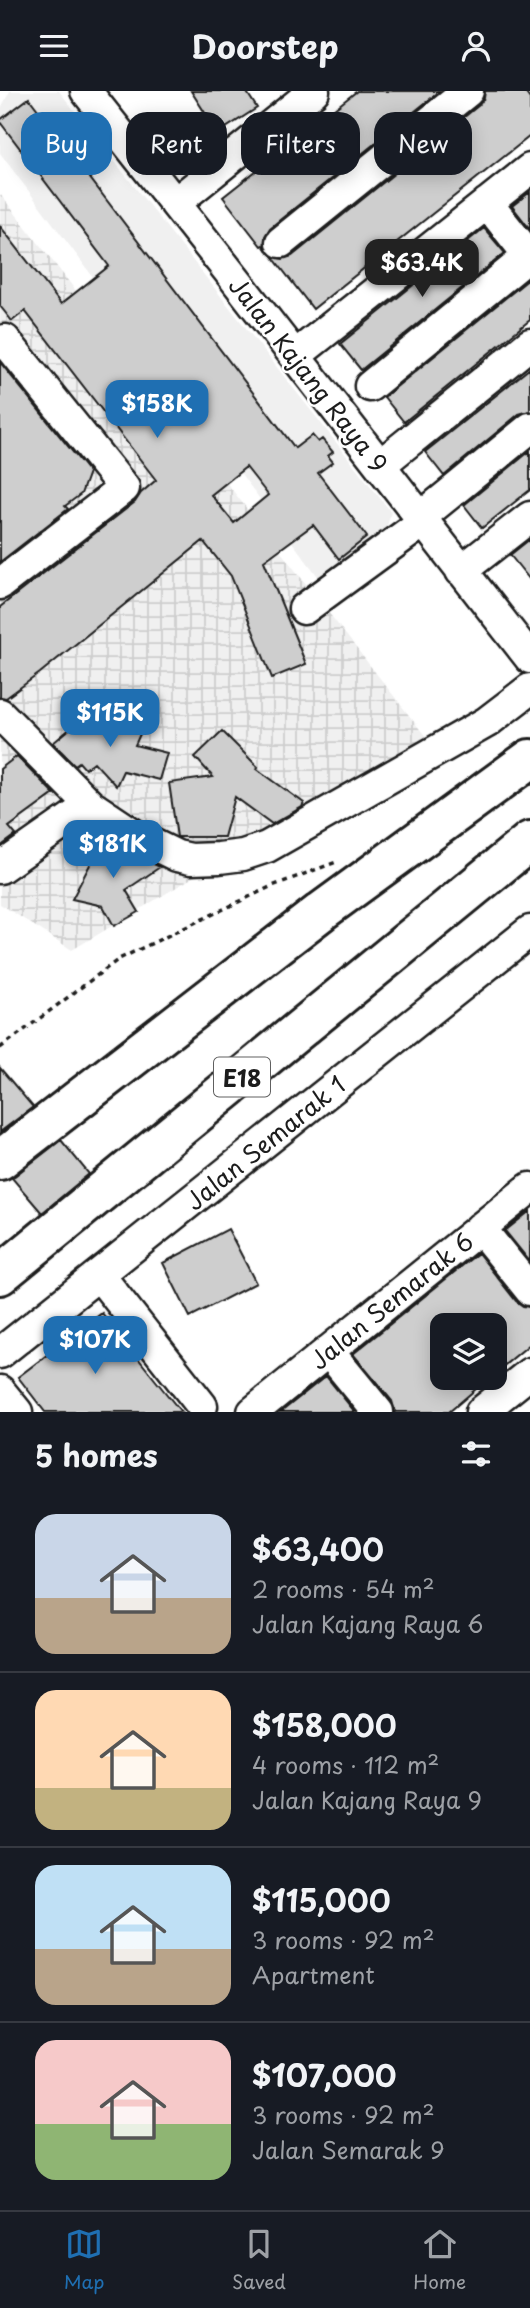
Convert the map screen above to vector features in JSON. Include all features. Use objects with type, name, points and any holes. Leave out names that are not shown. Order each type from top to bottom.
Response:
[{"type":"highway","points":[[0,1160],[322,911],[530,759]]},
{"type":"highway","name":"E18","points":[[0,1275],[530,841]]},
{"type":"street","name":"Jalan Kajang Raya 9","points":[[86,91],[530,658]]},
{"type":"street","points":[[175,203],[314,91]]},
{"type":"street","points":[[281,241],[468,91]]},
{"type":"street","points":[[295,356],[530,169]]},
{"type":"street","points":[[370,386],[530,256],[487,203]]},
{"type":"street","points":[[0,344],[5,341],[124,488],[0,585]]},
{"type":"street","points":[[380,465],[530,344]]},
{"type":"street","points":[[304,609],[422,519],[530,428]]},
{"type":"street","points":[[461,571],[530,517]]},
{"type":"street","points":[[0,714],[90,805],[138,837],[177,856],[191,859],[243,855],[267,847],[486,722],[530,689]]},
{"type":"street","points":[[0,868],[90,805]]},
{"type":"street","name":"Jalan Semarak 1","points":[[0,1353],[529,935]]},
{"type":"street","name":"Jalan Semarak 6","points":[[253,1412],[530,1188]]},
{"type":"street","points":[[480,1228],[530,1290]]},
{"type":"street","points":[[99,1275],[202,1406]]},
{"type":"street","points":[[328,1351],[378,1412]]},
{"type":"street","points":[[481,1412],[530,1373]]},
{"type":"street","points":[[0,1391],[17,1412]]},
{"type":"path","points":[[0,1048],[119,959],[272,886],[346,858]]},
{"type":"shaded area","points":[[10,91],[59,91],[76,112],[21,112],[21,175],[112,175],[112,158],[391,512],[383,541],[326,587],[0,153],[0,110]]},
{"type":"shaded area","points":[[0,194],[426,737],[72,950],[0,904]]},
{"type":"building","points":[[191,91],[246,91],[257,108],[251,112],[241,112],[241,118],[227,127],[227,112],[204,112]]},
{"type":"building","points":[[357,91],[440,91],[414,112],[374,112],[374,144],[360,155],[360,112],[330,112]]},
{"type":"building","points":[[485,91],[524,91],[530,99],[530,136],[313,309],[272,256],[283,259],[292,256],[392,175],[472,175],[470,112],[484,98]]},
{"type":"building","points":[[29,98],[40,112],[21,112],[21,150],[0,122]]},
{"type":"building","points":[[40,175],[88,175],[295,448],[312,435],[318,442],[322,439],[333,452],[328,456],[333,462],[318,473],[367,537],[339,559],[313,525],[264,561],[306,664],[272,678],[231,576],[203,541],[40,673],[6,698],[0,697],[0,607],[135,502],[156,480],[25,311],[12,321],[0,306],[0,226],[61,304],[109,266]],"holes":[[[246,467],[268,495],[234,523],[211,495]]]},
{"type":"building","points":[[251,175],[336,175],[270,228],[265,236],[265,248],[223,197]]},
{"type":"building","points":[[530,192],[530,229],[512,206]]},
{"type":"building","points":[[484,228],[505,253],[361,370],[340,344]]},
{"type":"building","points":[[530,278],[530,320],[404,422],[384,397]]},
{"type":"building","points":[[0,362],[89,472],[81,494],[65,506],[68,509],[0,562]]},
{"type":"building","points":[[530,368],[530,411],[519,414],[444,476],[425,452]]},
{"type":"building","points":[[530,451],[530,490],[482,528],[464,505]]},
{"type":"building","points":[[530,539],[530,580],[510,555]]},
{"type":"building","points":[[96,707],[117,731],[126,722],[140,734],[135,745],[167,753],[159,780],[123,771],[116,786],[94,762],[85,769],[79,762],[75,765],[53,743]]},
{"type":"building","points":[[222,731],[257,769],[304,803],[302,807],[272,824],[235,797],[224,837],[177,837],[169,783],[213,777],[195,757]]},
{"type":"building","points":[[17,756],[54,794],[9,827],[16,835],[0,847],[0,769]]},
{"type":"building","points":[[105,836],[130,853],[160,867],[126,890],[139,912],[114,926],[103,906],[72,899]]},
{"type":"building","points":[[0,1068],[33,1107],[0,1132]]},
{"type":"building","points":[[61,1140],[89,1174],[42,1213],[12,1178]]},
{"type":"building","points":[[530,1211],[530,1262],[505,1231]]},
{"type":"building","points":[[228,1229],[256,1283],[190,1317],[163,1263]]},
{"type":"building","points":[[478,1253],[516,1301],[530,1307],[530,1344],[507,1363],[507,1313],[430,1313],[430,1390],[475,1390],[449,1412],[395,1412],[392,1401],[353,1354]]},
{"type":"building","points":[[102,1313],[181,1412],[45,1412],[18,1377]]},
{"type":"building","points":[[326,1376],[355,1412],[281,1412]]}]
